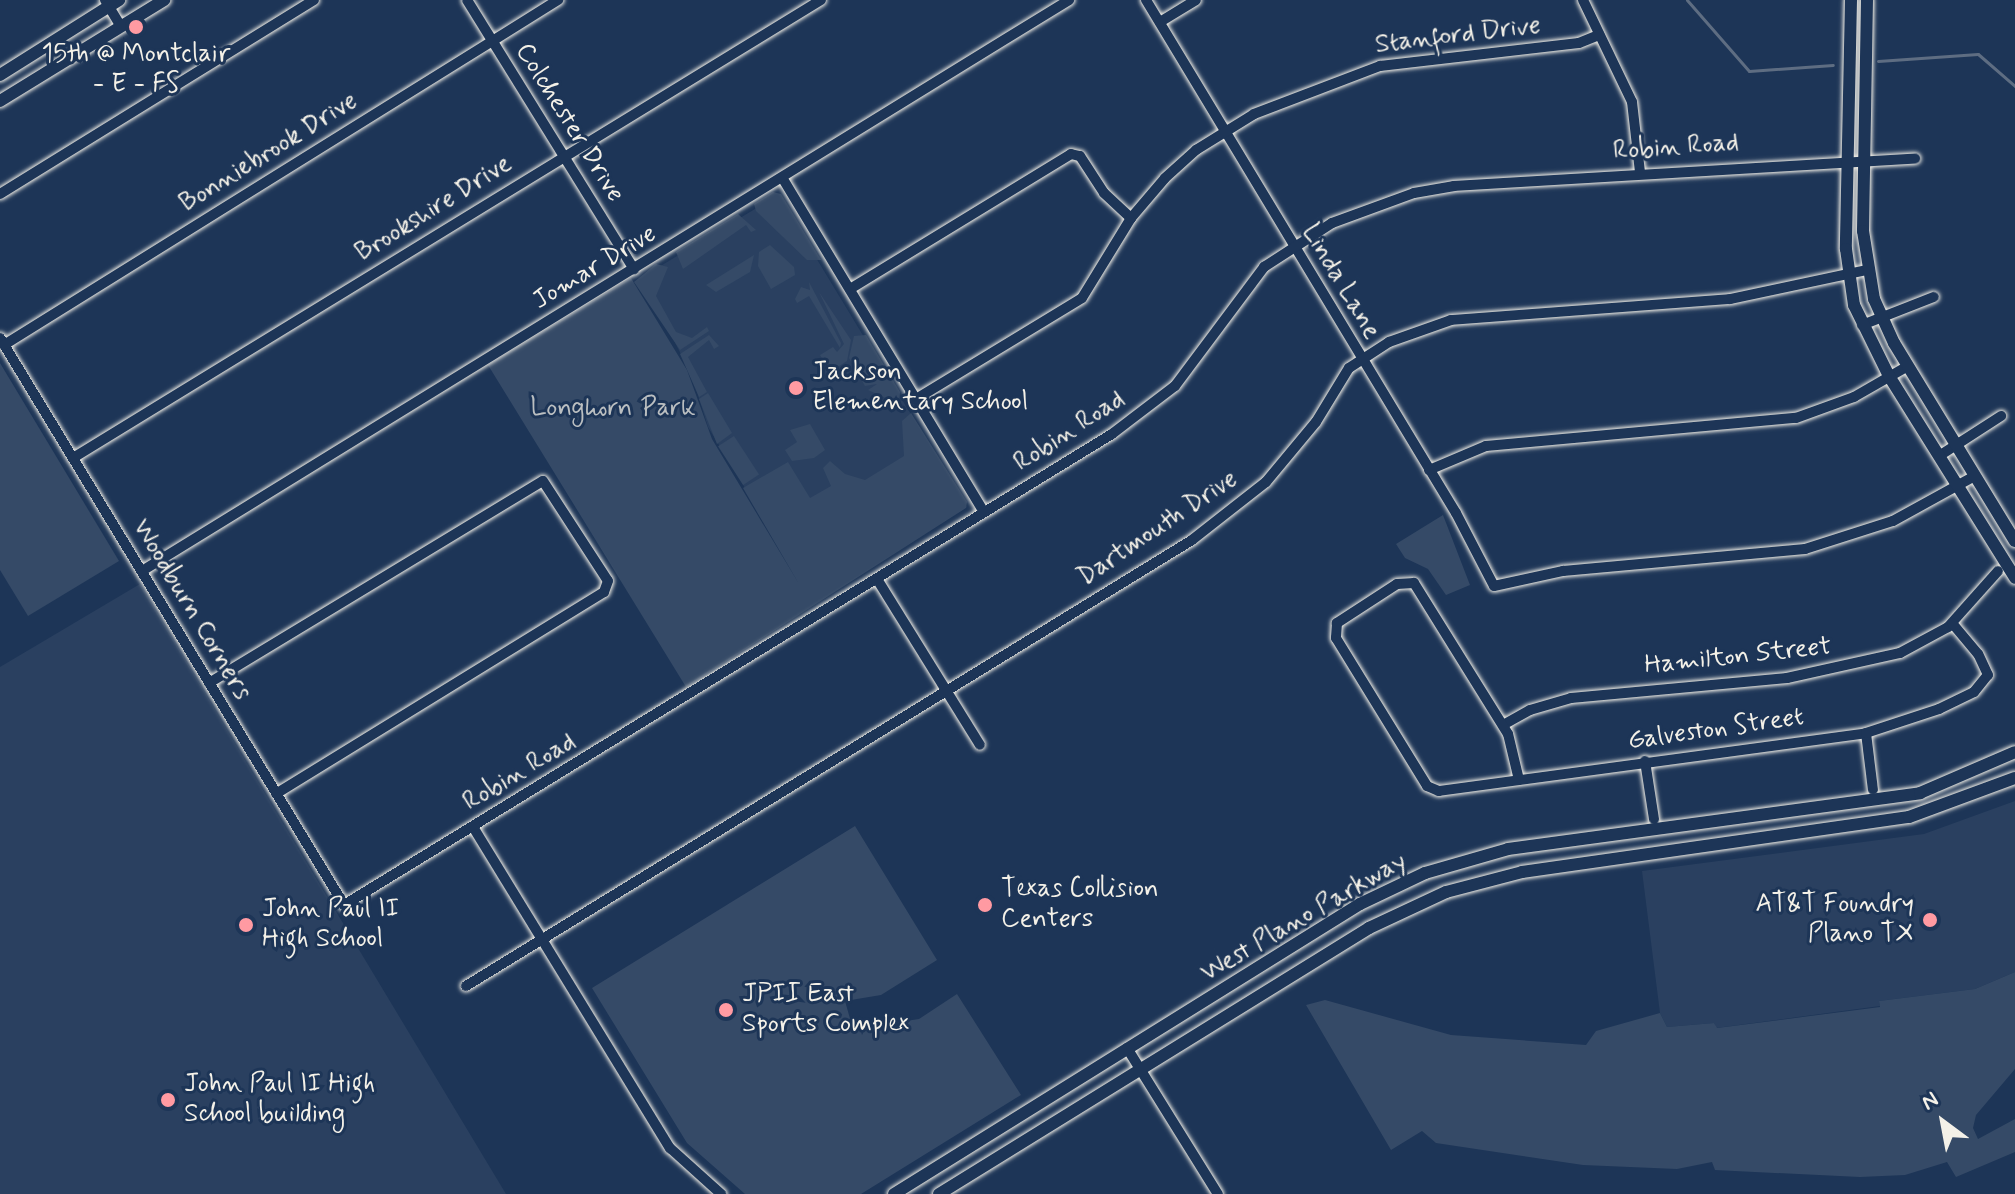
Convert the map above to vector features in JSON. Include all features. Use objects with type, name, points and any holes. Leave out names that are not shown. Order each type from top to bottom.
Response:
[{"type":"main road","points":[[0,101],[164,0]]},
{"type":"main road","points":[[1851,0],[1847,273],[1862,325],[1889,376],[2015,578]]},
{"type":"main road","points":[[1867,0],[1863,160],[1866,270],[1881,319],[2015,541]]},
{"type":"main road","points":[[0,75],[111,2]]},
{"type":"main road","name":"West Plano Parkway","points":[[894,1194],[1360,904],[1451,863],[1523,847],[1920,793],[2015,752]]},
{"type":"main road","name":"West Plano Parkway","points":[[939,1194],[1369,928],[1446,892],[1522,872],[1909,817],[2015,778]]},
{"type":"main road","points":[[942,1164],[955,1184]]},
{"type":"street","points":[[0,194],[314,0]]},
{"type":"street","name":"Colchester Drive","points":[[467,0],[634,269]]},
{"type":"street","name":"Bonniebrook Drive","points":[[2,342],[558,0]]},
{"type":"street","name":"Brookshire Drive","points":[[73,458],[563,154],[821,0]]},
{"type":"street","name":"Jomar Drive","points":[[142,571],[783,179],[1069,0]]},
{"type":"street","name":"Linda Lane","points":[[1146,0],[1429,470],[1494,586],[1563,571],[1805,549],[1875,529],[1959,486]]},
{"type":"street","points":[[1160,22],[1196,0]]},
{"type":"street","points":[[1583,0],[1632,102],[1640,172]]},
{"type":"street","points":[[111,2],[121,27]]},
{"type":"street","name":"Stanford Drive","points":[[916,399],[1082,298],[1131,218],[1179,163],[1225,133],[1291,97],[1380,66],[1579,43],[1599,35]]},
{"type":"street","points":[[850,289],[1071,154],[1080,156],[1104,193],[1131,218]]},
{"type":"street","name":"Robin Road","points":[[344,905],[1112,434],[1175,386],[1204,352],[1249,282],[1293,247],[1332,223],[1414,193],[1640,172],[1915,159]]},
{"type":"street","points":[[783,179],[984,512]]},
{"type":"street","name":"Dartmouth Drive","points":[[466,986],[946,692],[1244,502],[1292,454],[1359,357],[1412,331],[1451,320],[1730,299],[1866,270]]},
{"type":"street","points":[[1862,325],[1934,297]]},
{"type":"street","name":"Woodburn Corners","points":[[2,342],[344,905]]},
{"type":"street","points":[[1429,470],[1486,446],[1796,418],[1854,397],[1908,366]]},
{"type":"street","points":[[1939,456],[2001,416]]},
{"type":"street","points":[[1959,486],[1975,476]]},
{"type":"street","points":[[209,683],[543,481],[609,587],[276,794]]},
{"type":"street","name":"Hamilton Street","points":[[1503,725],[1530,710],[1582,696],[1821,673],[1900,653],[1952,623],[1998,571]]},
{"type":"street","points":[[877,579],[980,745]]},
{"type":"street","name":"Galveston Street","points":[[1503,725],[1418,588],[1408,581],[1340,619],[1335,628],[1336,638],[1434,791],[1866,733],[1939,709],[1974,692],[1988,675],[1978,654],[1952,623]]},
{"type":"street","points":[[1503,725],[1519,780]]},
{"type":"street","points":[[1866,733],[1873,790]]},
{"type":"street","points":[[1645,761],[1654,819]]},
{"type":"street","points":[[473,827],[670,1148],[721,1194]]},
{"type":"street","points":[[1127,1048],[1218,1194]]},
{"type":"shaded area","name":"Jackson Elementary School","points":[[778,195],[967,507],[814,602],[708,427],[692,376],[656,305],[634,282]]},
{"type":"shaded area","points":[[140,584],[506,1194],[0,1194],[0,667]]},
{"type":"shaded area","points":[[2015,801],[2015,972],[1975,989],[1879,1001],[1880,1006],[1716,1028],[1714,1023],[1667,1027],[1660,1013],[1642,871],[1924,834]]},
{"type":"green space","points":[[773,192],[781,194],[821,260],[807,260],[756,211],[754,204]]},
{"type":"green space","points":[[738,214],[756,230],[751,232],[746,225],[683,269],[676,252]]},
{"type":"green space","points":[[770,245],[794,267],[795,275],[771,289],[758,266],[759,252]]},
{"type":"green space","points":[[754,255],[750,272],[716,292],[706,285]]},
{"type":"green space","points":[[656,264],[668,267],[656,296],[676,332],[692,338],[707,327],[709,331],[680,350],[634,282]]},
{"type":"green space","name":"Longhorn Park","points":[[631,278],[687,370],[712,439],[799,584],[743,488],[788,462],[810,498],[831,486],[823,468],[830,461],[845,474],[865,480],[904,456],[902,421],[911,413],[967,502],[966,508],[686,687],[488,365]]},
{"type":"green space","points":[[809,282],[841,343],[840,348],[809,296],[797,303],[795,299],[801,287],[810,290]]},
{"type":"green space","points":[[819,292],[851,340],[847,361],[830,372],[820,355],[833,347],[837,352],[844,344]]},
{"type":"green space","points":[[709,335],[719,346],[714,349],[709,340],[688,357],[707,392],[699,397],[680,354]]},
{"type":"green space","points":[[866,335],[900,392],[899,404],[868,390],[877,384],[865,386],[849,358],[854,336]]},
{"type":"green space","points":[[0,363],[119,561],[28,616],[0,570]]},
{"type":"green space","points":[[708,393],[732,433],[717,444],[699,399]]},
{"type":"green space","points":[[810,424],[825,450],[814,458],[792,461],[785,450],[797,442],[790,430]]},
{"type":"green space","points":[[734,436],[759,475],[743,485],[718,446]]},
{"type":"green space","points":[[1443,515],[1470,585],[1446,595],[1428,569],[1405,558],[1396,544]]},
{"type":"green space","name":"JPII East Sports Complex","points":[[855,826],[937,960],[881,995],[845,1001],[853,1029],[919,1019],[957,994],[1021,1095],[861,1194],[745,1194],[687,1143],[592,988]]},
{"type":"green space","points":[[2015,972],[2015,1069],[1976,1115],[1973,1128],[1978,1139],[2015,1119],[2015,1152],[1956,1177],[1947,1162],[1905,1175],[1860,1177],[1715,1170],[1712,1162],[1677,1169],[1583,1165],[1436,1143],[1422,1131],[1391,1150],[1306,1005],[1325,1000],[1451,1035],[1586,1045],[1596,1031],[1660,1013],[1667,1027],[1714,1023],[1717,1028],[1880,1007],[1879,1001],[1975,989]]},
{"type":"waterway","points":[[1687,0],[1749,71],[1833,65]]},
{"type":"waterway","points":[[1878,61],[1978,54],[2015,86]]},
{"type":"place","name":"15th @ Montclair - E - FS","points":[[136,27]]},
{"type":"place","name":"Jackson Elementary School","points":[[796,388]]},
{"type":"place","name":"Texas Collision Centers","points":[[985,905]]},
{"type":"place","name":"AT&T Foundry Plano TX","points":[[1930,920]]},
{"type":"place","name":"John Paul II High School","points":[[246,925]]},
{"type":"place","name":"JPII East Sports Complex","points":[[726,1010]]},
{"type":"place","name":"John Paul II High School building","points":[[168,1100]]}]
